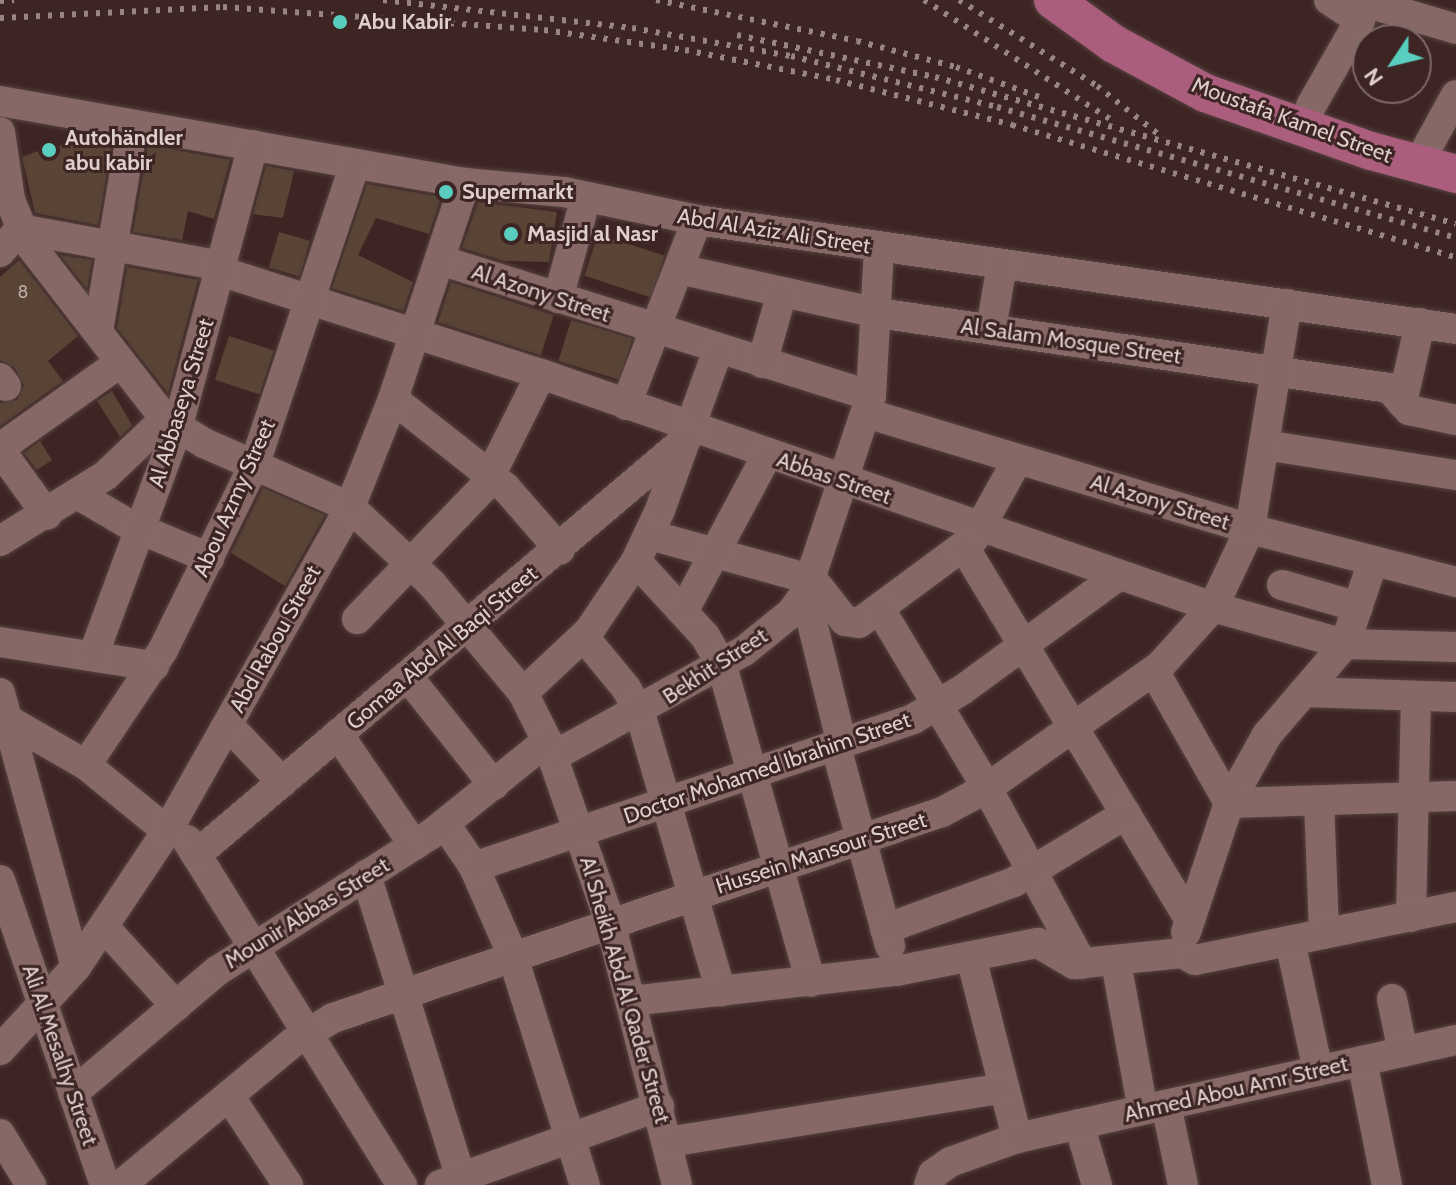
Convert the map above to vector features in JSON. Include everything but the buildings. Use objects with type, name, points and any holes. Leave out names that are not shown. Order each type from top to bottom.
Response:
[{"type":"main road","name":"Moustafa Kamel Street","points":[[1053,0],[1114,44],[1205,93],[1371,151],[1456,174]]},
{"type":"main road","name":"Moustafa Kamel Street","points":[[1093,0],[1156,40],[1311,106],[1442,150]]},
{"type":"street","points":[[1329,0],[1456,29]]},
{"type":"street","points":[[1311,106],[1363,7]]},
{"type":"street","points":[[1442,150],[1456,95]]},
{"type":"street","name":"Abd Al Aziz Ali Street","points":[[0,101],[465,183],[586,198],[697,220],[1456,329]]},
{"type":"street","points":[[98,331],[133,125]]},
{"type":"street","name":"Al Sheikh Abd Al Qader Street","points":[[1,143],[6,243],[42,260],[171,424],[350,507],[413,563],[523,693],[549,749],[610,922],[677,1185]]},
{"type":"street","name":"Al Abbaseya Street","points":[[93,656],[141,530],[221,268],[253,145]]},
{"type":"street","name":"Abou Azmy Street","points":[[86,765],[154,666],[255,463],[355,164]]},
{"type":"street","name":"Abd Rabou Street","points":[[0,1050],[76,967],[171,826],[350,507],[393,399],[465,183]]},
{"type":"street","points":[[558,298],[586,198]]},
{"type":"street","points":[[626,405],[697,220]]},
{"type":"street","name":"Abbas Street","points":[[6,243],[113,246],[221,268],[541,374],[626,405],[688,433],[767,455],[845,482],[973,537],[1119,575],[1213,607],[1345,644],[1456,647]]},
{"type":"street","name":"Bekhit Street","points":[[549,749],[640,713],[722,666],[764,637],[809,587],[869,404],[878,313],[879,247]]},
{"type":"street","name":"Al Azony Street","points":[[440,260],[762,363],[1018,459],[1250,529],[1456,582]]},
{"type":"street","points":[[991,329],[1002,264]]},
{"type":"street","name":"Al Salam Mosque Street","points":[[679,269],[878,313],[1389,388],[1414,412],[1456,420]]},
{"type":"street","points":[[762,363],[782,293]]},
{"type":"street","name":"Hussein Mansour Street","points":[[121,1185],[307,1033],[403,992],[512,954],[942,812],[987,788],[1154,671],[1213,607],[1250,529],[1287,304]]},
{"type":"street","points":[[1402,403],[1420,323]]},
{"type":"street","points":[[523,693],[584,637],[643,548],[718,350]]},
{"type":"street","points":[[47,515],[0,449],[121,362]]},
{"type":"street","points":[[357,619],[470,507],[492,475],[541,374]]},
{"type":"street","points":[[393,399],[492,475],[560,550]]},
{"type":"street","points":[[0,541],[79,495],[171,424]]},
{"type":"street","name":"Gomaa Abd Al Baqi Street","points":[[196,855],[560,550],[688,433]]},
{"type":"street","points":[[1264,445],[1456,475]]},
{"type":"street","points":[[684,610],[718,554],[767,455]]},
{"type":"street","points":[[643,548],[718,554],[809,587],[852,624],[880,609],[973,537],[1018,459]]},
{"type":"street","points":[[79,495],[141,530],[209,558]]},
{"type":"street","points":[[973,537],[1023,645],[1190,920]]},
{"type":"street","points":[[643,548],[722,666],[811,982]]},
{"type":"street","points":[[1182,953],[1229,803],[1267,735],[1345,644],[1373,561]]},
{"type":"street","name":"Doctor Mohamed Ibrahim Street","points":[[474,867],[839,746],[938,705],[1119,575]]},
{"type":"street","points":[[1282,585],[1358,607]]},
{"type":"street","points":[[809,587],[839,746],[896,971]]},
{"type":"street","points":[[880,609],[987,788],[1082,964]]},
{"type":"street","points":[[584,637],[626,688],[640,713],[721,991]]},
{"type":"street","points":[[0,642],[154,666]]},
{"type":"street","points":[[1154,671],[1229,803]]},
{"type":"street","points":[[408,677],[494,785]]},
{"type":"street","points":[[1304,692],[1456,697]]},
{"type":"street","points":[[1411,917],[1416,696]]},
{"type":"street","points":[[4,707],[171,826],[196,855],[402,1185]]},
{"type":"street","points":[[4,707],[76,967]]},
{"type":"street","points":[[228,725],[282,782]]},
{"type":"street","points":[[338,734],[414,845]]},
{"type":"street","name":"Mounir Abbas Street","points":[[73,1093],[253,945],[414,845],[494,785],[549,749]]},
{"type":"street","points":[[1229,803],[1456,796]]},
{"type":"street","points":[[1319,801],[1324,934]]},
{"type":"street","points":[[885,929],[1034,872],[1126,814]]},
{"type":"street","points":[[445,824],[474,867],[512,954],[585,1185]]},
{"type":"street","points":[[366,875],[403,992],[455,1182],[659,1106]]},
{"type":"street","name":"Ali Al Mesalhy Street","points":[[0,880],[105,1185]]},
{"type":"street","points":[[631,1001],[896,971],[1038,943],[1067,963],[1116,962],[1182,953],[1195,960],[1456,907]]},
{"type":"street","points":[[104,927],[176,1006]]},
{"type":"street","points":[[1290,941],[1318,1071]]},
{"type":"street","points":[[971,957],[1017,1138]]},
{"type":"street","points":[[1116,962],[1154,1107],[1183,1185]]},
{"type":"street","points":[[1392,999],[1403,1052]]},
{"type":"street","name":"Ahmed Abou Amr Street","points":[[929,1185],[933,1174],[950,1162],[1017,1138],[1456,1040]]},
{"type":"street","points":[[1362,1061],[1387,1185]]},
{"type":"street","points":[[668,1142],[1004,1088]]},
{"type":"street","points":[[229,1096],[288,1185]]},
{"type":"street","points":[[1079,1124],[1097,1185]]},
{"type":"street","points":[[0,1134],[31,1185]]},
{"type":"railway","points":[[0,1],[14,0]]},
{"type":"railway","points":[[383,0],[632,28],[791,56],[997,107],[1456,238]]},
{"type":"railway","points":[[656,0],[857,41],[956,67],[1042,98]]},
{"type":"railway","points":[[924,0],[1113,121]]},
{"type":"railway","points":[[959,0],[1097,86],[1163,138]]},
{"type":"railway","points":[[0,18],[223,7],[544,30],[685,50],[836,80],[1012,125],[1456,257]]},
{"type":"railway","points":[[737,35],[935,77],[1456,224]]},
{"type":"place","name":"Abu Kabir","points":[[340,22]]},
{"type":"place","name":"Autohändler abu kabir","points":[[49,150]]},
{"type":"place","name":"Supermarkt","points":[[446,192]]},
{"type":"place","name":"Masjid al Nasr","points":[[511,234]]}]
